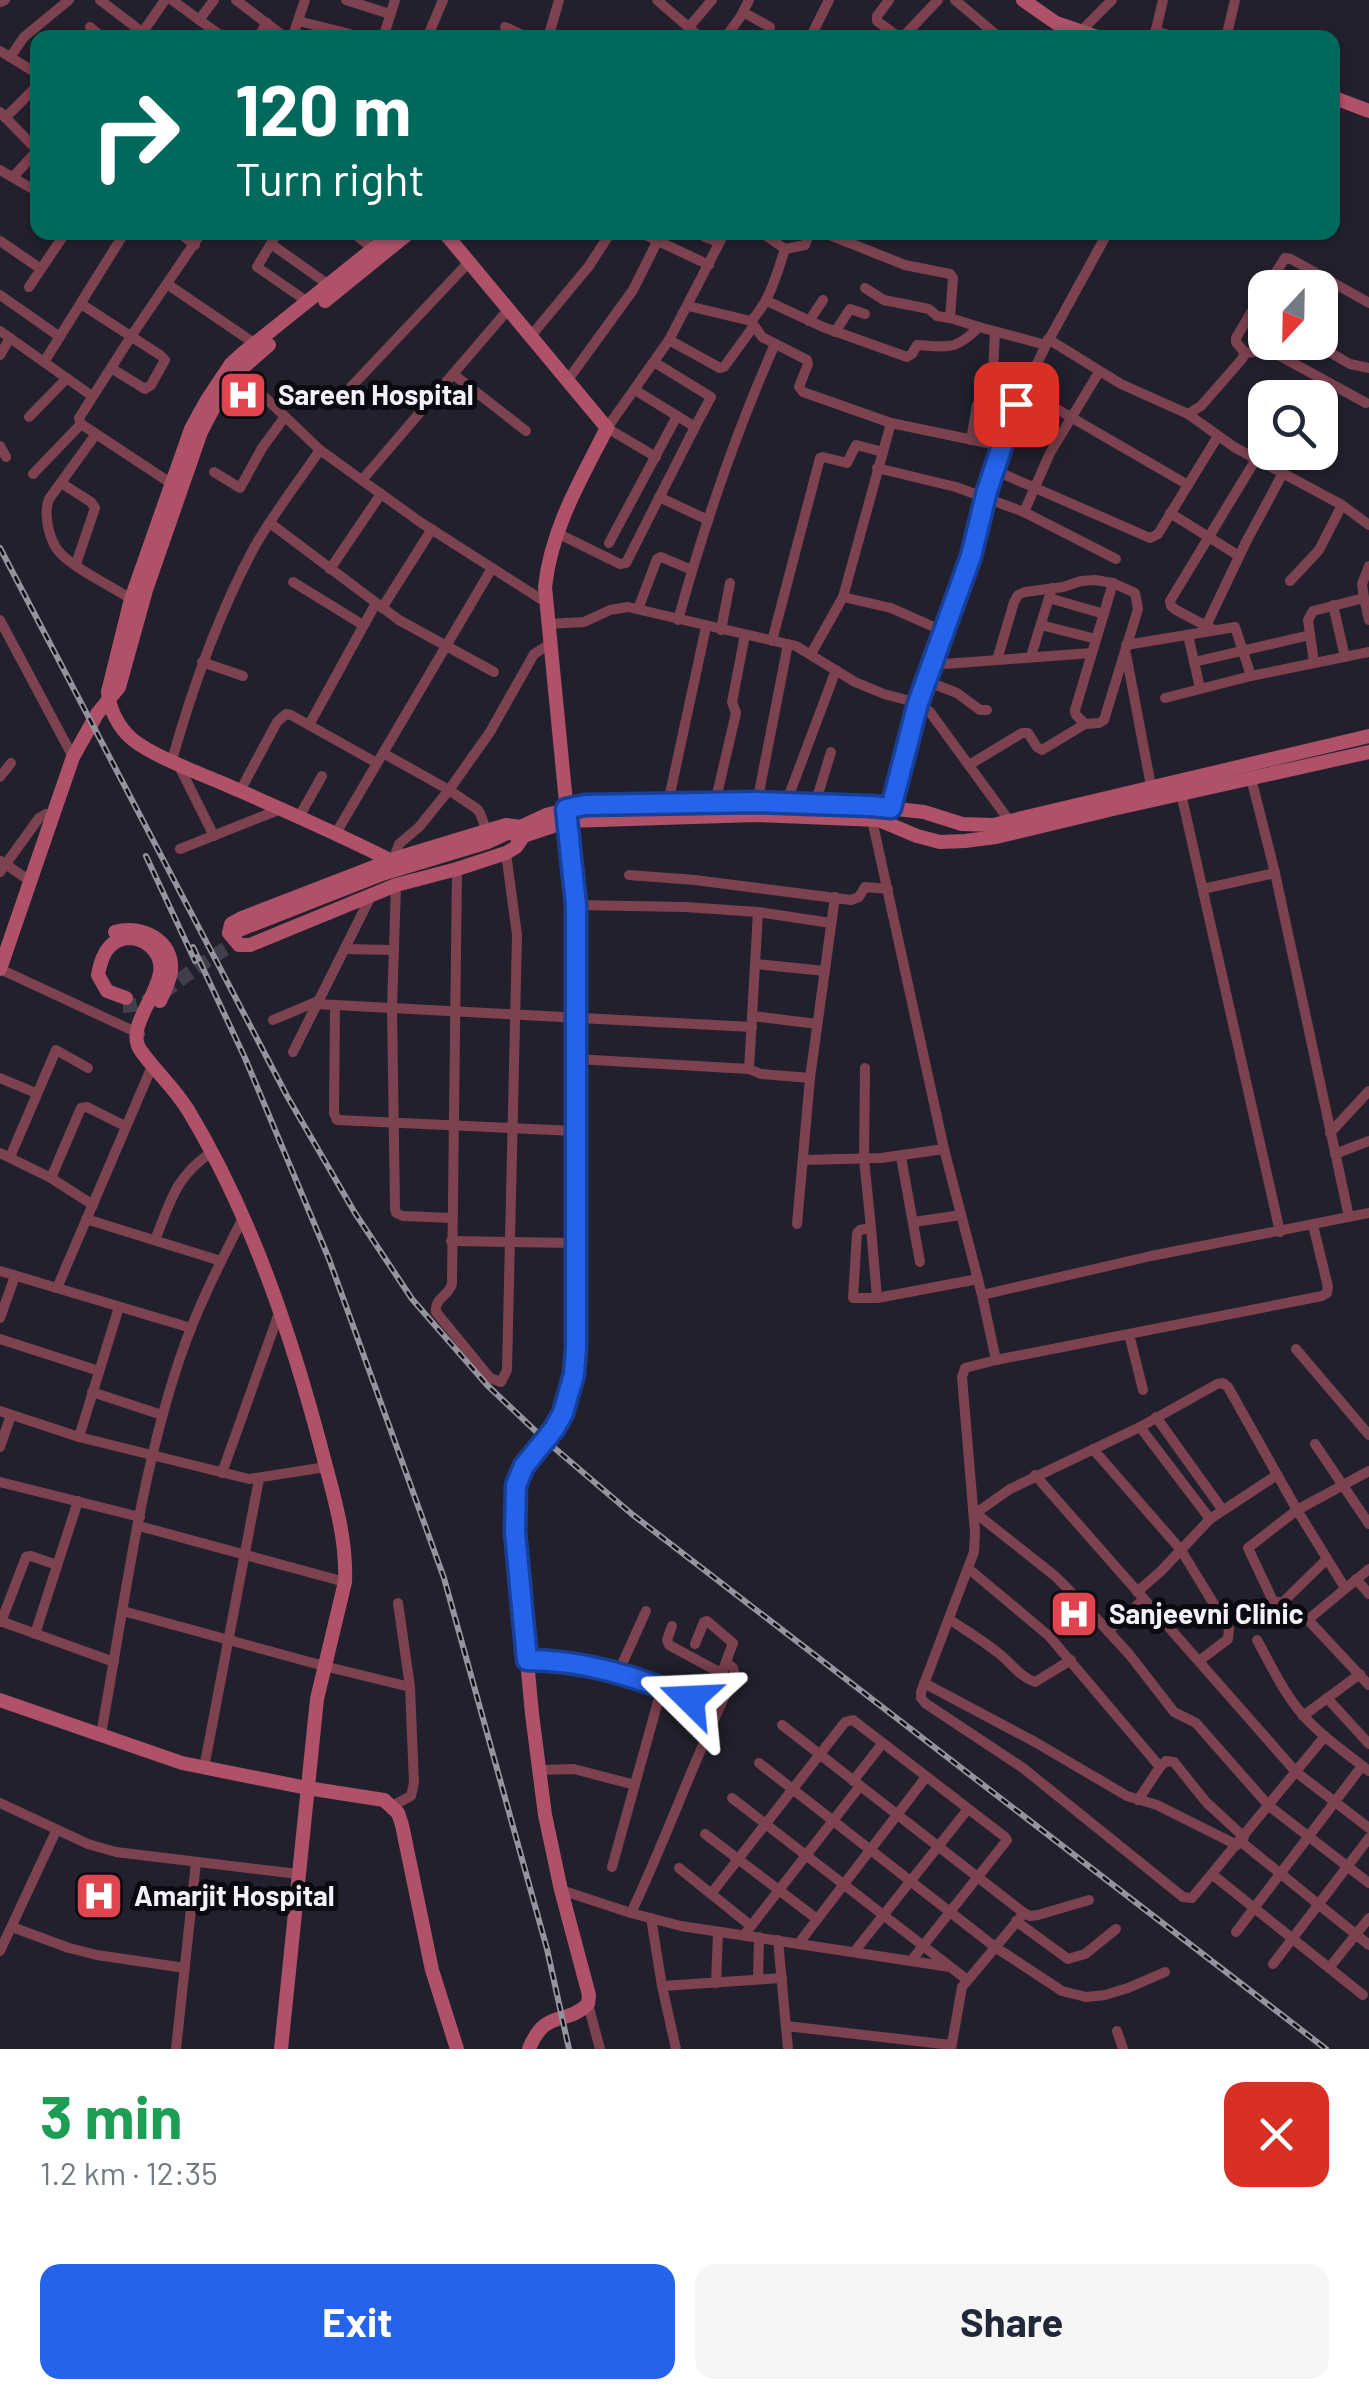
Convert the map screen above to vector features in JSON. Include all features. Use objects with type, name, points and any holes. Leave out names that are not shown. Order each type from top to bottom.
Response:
[{"type":"street","points":[[33,30],[70,0]]},
{"type":"street","points":[[100,0],[134,30]]},
{"type":"street","points":[[146,0],[165,3],[213,30]]},
{"type":"street","points":[[199,20],[214,0]]},
{"type":"street","points":[[236,0],[277,30]]},
{"type":"street","points":[[294,30],[305,0]]},
{"type":"street","points":[[346,0],[390,14]]},
{"type":"street","points":[[385,30],[395,0]]},
{"type":"street","points":[[430,30],[443,0]]},
{"type":"street","points":[[550,30],[559,0]]},
{"type":"street","points":[[657,0],[692,30]]},
{"type":"street","points":[[689,27],[712,0]]},
{"type":"street","points":[[731,30],[749,0]]},
{"type":"street","points":[[814,30],[829,0]]},
{"type":"street","points":[[890,0],[877,16],[877,21],[890,30]]},
{"type":"street","points":[[909,30],[938,0]]},
{"type":"street","points":[[955,0],[991,30]]},
{"type":"street","points":[[1023,0],[1066,30]]},
{"type":"street","points":[[1044,15],[1052,0]]},
{"type":"street","points":[[1072,30],[1112,0]]},
{"type":"street","points":[[1156,30],[1163,0]]},
{"type":"street","points":[[1228,30],[1235,0]]},
{"type":"street","points":[[144,30],[165,3]]},
{"type":"street","points":[[744,12],[770,27]]},
{"type":"street","points":[[298,22],[332,30]]},
{"type":"street","points":[[262,30],[267,23]]},
{"type":"street","points":[[90,26],[94,30]]},
{"type":"street","points":[[505,27],[512,30]]},
{"type":"street","points":[[30,32],[5,54],[30,69]]},
{"type":"street","points":[[30,93],[3,115],[30,143]]},
{"type":"street","points":[[1340,98],[1369,100]]},
{"type":"street","points":[[1340,100],[1369,111]]},
{"type":"street","points":[[13,177],[30,158]]},
{"type":"street","points":[[0,170],[30,187]]},
{"type":"street","points":[[29,287],[61,240]]},
{"type":"street","points":[[44,362],[121,240]]},
{"type":"street","points":[[189,240],[194,244]]},
{"type":"street","points":[[172,484],[81,424],[79,418],[197,240]]},
{"type":"street","points":[[273,240],[258,266],[308,302]]},
{"type":"street","points":[[362,240],[378,252]]},
{"type":"street","points":[[388,240],[378,252],[234,368],[207,400],[191,430],[131,599],[108,685],[109,702],[120,726],[141,746],[394,859]]},
{"type":"street","points":[[259,347],[329,285],[397,240]]},
{"type":"street","points":[[451,240],[607,428],[656,456]]},
{"type":"street","points":[[530,337],[606,240]]},
{"type":"street","points":[[567,381],[634,290],[659,240]]},
{"type":"street","points":[[665,240],[709,266]]},
{"type":"street","points":[[600,2049],[560,1890],[538,1770],[515,1532],[516,1485],[524,1466],[554,1429],[568,1398],[576,1348],[576,905],[546,604],[547,572],[566,510],[607,428],[669,340],[721,240]]},
{"type":"street","points":[[772,240],[785,249],[804,245],[806,240]]},
{"type":"street","points":[[842,240],[905,265],[950,274],[950,318]]},
{"type":"street","points":[[890,816],[918,703],[971,556],[985,498],[1016,404],[1104,240]]},
{"type":"street","points":[[0,241],[41,269]]},
{"type":"street","points":[[271,244],[329,285]]},
{"type":"street","points":[[669,340],[720,368],[724,366],[767,301],[785,249]]},
{"type":"street","points":[[1277,270],[1285,258],[1311,270]]},
{"type":"street","points":[[351,387],[469,262]]},
{"type":"street","points":[[167,284],[259,347]]},
{"type":"street","points":[[1338,285],[1369,303]]},
{"type":"street","points":[[866,288],[884,300],[929,308],[940,318],[1047,342],[1145,396],[1188,414],[1248,454]]},
{"type":"street","points":[[0,295],[60,338]]},
{"type":"street","points":[[809,321],[823,300]]},
{"type":"street","points":[[767,301],[836,332],[908,357],[917,345],[952,347],[979,328]]},
{"type":"street","points":[[81,304],[164,357],[164,364],[148,388],[141,388],[111,368]]},
{"type":"street","points":[[688,306],[752,324],[775,344],[808,360],[800,390],[891,423],[1002,446]]},
{"type":"street","points":[[836,332],[850,309],[866,314]]},
{"type":"street","points":[[362,480],[508,310]]},
{"type":"street","points":[[1244,353],[1236,338],[1248,317]]},
{"type":"street","points":[[995,332],[992,390],[1016,404]]},
{"type":"street","points":[[0,355],[5,335],[92,396]]},
{"type":"street","points":[[678,620],[745,414],[775,344]]},
{"type":"street","points":[[1244,353],[1248,352]]},
{"type":"street","points":[[1188,414],[1215,391],[1244,353]]},
{"type":"street","points":[[1338,358],[1369,368]]},
{"type":"street","points":[[1296,360],[1366,403]]},
{"type":"street","points":[[557,533],[623,564],[628,560],[712,397],[654,362]]},
{"type":"street","points":[[234,368],[320,450],[546,604]]},
{"type":"street","points":[[139,1036],[0,969],[72,757],[97,714],[119,688],[146,590],[201,432],[234,368]]},
{"type":"street","points":[[1024,512],[1071,417],[1099,372]]},
{"type":"street","points":[[453,374],[526,432]]},
{"type":"street","points":[[28,417],[67,378]]},
{"type":"street","points":[[635,390],[694,427]]},
{"type":"street","points":[[1024,390],[1188,485]]},
{"type":"street","points":[[972,440],[977,405]]},
{"type":"street","points":[[610,543],[677,416]]},
{"type":"street","points":[[214,472],[240,488],[284,418]]},
{"type":"street","points":[[811,654],[844,597],[891,423]]},
{"type":"street","points":[[33,474],[81,424]]},
{"type":"street","points":[[96,434],[46,505],[46,518],[59,552],[131,599]]},
{"type":"street","points":[[994,470],[1150,538],[1158,534],[1218,436]]},
{"type":"street","points":[[772,641],[820,458],[847,463],[856,445],[883,452]]},
{"type":"street","points":[[214,836],[175,762],[202,662],[241,575],[270,523],[320,450]]},
{"type":"street","points":[[877,468],[956,487],[1024,512],[1116,559]]},
{"type":"street","points":[[1210,628],[1176,610],[1170,601],[1249,470]]},
{"type":"street","points":[[1279,470],[1342,505],[1369,525]]},
{"type":"street","points":[[1210,628],[1239,556],[1283,472]]},
{"type":"street","points":[[61,483],[95,508],[76,564]]},
{"type":"street","points":[[330,568],[381,494]]},
{"type":"street","points":[[659,497],[708,520]]},
{"type":"street","points":[[1290,581],[1319,550],[1342,505]]},
{"type":"street","points":[[1170,513],[1239,556]]},
{"type":"street","points":[[270,523],[379,605],[494,672]]},
{"type":"street","points":[[309,725],[363,625],[432,529]]},
{"type":"street","points":[[638,609],[659,558],[692,570]]},
{"type":"street","points":[[1369,566],[1362,584],[1369,620]]},
{"type":"street","points":[[336,832],[492,568]]},
{"type":"street","points":[[969,765],[1022,733],[1028,734],[1042,750],[1085,724],[1104,720],[1138,609],[1135,593],[1095,580],[1050,593]]},
{"type":"street","points":[[293,582],[363,625]]},
{"type":"street","points":[[721,630],[730,583]]},
{"type":"street","points":[[1085,724],[1075,713],[1113,583]]},
{"type":"street","points":[[1031,656],[1050,593]]},
{"type":"street","points":[[998,660],[1018,595],[1050,593],[1104,614]]},
{"type":"street","points":[[844,597],[891,608],[943,631]]},
{"type":"street","points":[[1314,663],[1309,615],[1312,611],[1364,598]]},
{"type":"street","points":[[1333,605],[1345,657]]},
{"type":"street","points":[[548,624],[584,622],[619,607],[788,644],[870,689],[918,703],[930,712],[1014,826]]},
{"type":"street","points":[[0,620],[72,757]]},
{"type":"street","points":[[1041,625],[1096,639]]},
{"type":"street","points":[[668,803],[706,627]]},
{"type":"street","points":[[1126,648],[1210,628],[1235,627],[1251,676]]},
{"type":"street","points":[[716,802],[736,713],[732,702],[744,635]]},
{"type":"street","points":[[1188,635],[1200,688]]},
{"type":"street","points":[[1194,662],[1310,636]]},
{"type":"street","points":[[394,859],[399,844],[419,827],[490,732],[534,654],[550,644]]},
{"type":"street","points":[[757,802],[788,644]]},
{"type":"street","points":[[1126,648],[1151,786]]},
{"type":"street","points":[[1165,698],[1369,652]]},
{"type":"street","points":[[930,665],[1091,653]]},
{"type":"street","points":[[202,662],[243,676]]},
{"type":"street","points":[[786,803],[836,670]]},
{"type":"street","points":[[926,681],[986,710]]},
{"type":"street","points":[[240,791],[282,716],[291,714],[449,790],[480,813],[486,832]]},
{"type":"street","points":[[241,934],[410,864],[488,842],[585,805],[815,804],[890,816],[924,812],[962,824],[1014,826],[1369,736]]},
{"type":"street","points":[[815,804],[832,752]]},
{"type":"street","points":[[890,816],[916,836],[940,842],[996,838],[1014,826],[1151,786],[1180,787],[1251,778],[1369,752]]},
{"type":"street","points":[[0,778],[11,763]]},
{"type":"street","points":[[299,817],[322,776]]},
{"type":"street","points":[[1251,778],[1349,1217]]},
{"type":"street","points":[[1180,787],[1280,1232]]},
{"type":"street","points":[[180,849],[281,809]]},
{"type":"street","points":[[567,815],[871,813]]},
{"type":"street","points":[[871,813],[944,1150],[996,1360]]},
{"type":"street","points":[[30,880],[2,866],[39,818],[51,815]]},
{"type":"street","points":[[506,826],[523,830],[516,847],[506,853],[396,885],[250,945],[239,945],[229,933],[231,924],[242,918],[394,859],[506,826]]},
{"type":"street","points":[[457,869],[452,1288],[438,1301],[436,1312],[490,1378],[501,1382],[507,1370],[518,935],[506,853]]},
{"type":"street","points":[[1203,889],[1274,873]]},
{"type":"street","points":[[629,875],[856,900],[865,887],[888,889]]},
{"type":"street","points":[[396,885],[392,1008],[396,1213],[452,1218]]},
{"type":"street","points":[[293,1052],[372,894]]},
{"type":"street","points":[[798,1224],[810,1078],[836,897]]},
{"type":"street","points":[[576,905],[758,912],[831,924]]},
{"type":"street","points":[[749,1068],[758,912]]},
{"type":"street","points":[[125,1002],[102,997],[93,986],[91,963],[103,940],[112,933],[137,929],[157,938],[166,948],[172,968],[139,1036],[138,1048],[173,1086],[244,1218],[310,1403],[339,1517],[344,1582],[317,1698],[280,2049]]},
{"type":"street","points":[[345,948],[394,950]]},
{"type":"street","points":[[756,964],[825,971]]},
{"type":"street","points":[[273,1020],[317,1003],[576,1018],[818,1024]]},
{"type":"street","points":[[334,1006],[335,1117],[340,1121],[575,1131]]},
{"type":"street","points":[[88,1068],[56,1050],[5,1155],[52,1178],[93,1205]]},
{"type":"street","points":[[576,1059],[749,1068],[761,1074],[810,1078]]},
{"type":"street","points":[[58,1288],[153,1064]]},
{"type":"street","points":[[866,1068],[864,1159],[877,1298]]},
{"type":"street","points":[[0,1078],[36,1093]]},
{"type":"street","points":[[1330,1133],[1369,1092]]},
{"type":"street","points":[[52,1178],[82,1108],[125,1126]]},
{"type":"street","points":[[1335,1154],[1369,1141]]},
{"type":"street","points":[[802,1160],[901,1157],[944,1150]]},
{"type":"street","points":[[154,1240],[178,1183],[210,1153]]},
{"type":"street","points":[[901,1157],[920,1262]]},
{"type":"street","points":[[982,1295],[1369,1212]]},
{"type":"street","points":[[914,1222],[961,1216]]},
{"type":"street","points":[[101,1734],[162,1416],[191,1328],[244,1218]]},
{"type":"street","points":[[86,1220],[221,1261]]},
{"type":"street","points":[[1312,1225],[1328,1287],[1322,1296],[996,1360],[969,1366],[963,1372],[976,1532],[974,1552],[921,1698],[1022,1768],[1183,1896],[1192,1898],[1325,1736]]},
{"type":"street","points":[[871,1228],[857,1233],[852,1294],[856,1299],[978,1279]]},
{"type":"street","points":[[451,1241],[576,1243]]},
{"type":"street","points":[[0,1271],[191,1328]]},
{"type":"street","points":[[0,1318],[15,1276]]},
{"type":"street","points":[[80,1436],[119,1307]]},
{"type":"street","points":[[222,1473],[280,1312]]},
{"type":"street","points":[[1129,1334],[1144,1390]]},
{"type":"street","points":[[0,1340],[99,1371]]},
{"type":"street","points":[[1296,1349],[1369,1436]]},
{"type":"street","points":[[974,1512],[1010,1488],[1223,1383],[1345,1588]]},
{"type":"street","points":[[92,1392],[162,1416]]},
{"type":"street","points":[[0,1447],[6,1413],[152,1456],[258,1479],[326,1466]]},
{"type":"street","points":[[1358,1423],[1369,1414]]},
{"type":"street","points":[[1156,1418],[1222,1509]]},
{"type":"street","points":[[1140,1426],[1210,1519]]},
{"type":"street","points":[[1315,1444],[1369,1524]]},
{"type":"street","points":[[1093,1449],[1181,1550],[1230,1634],[1199,1661]]},
{"type":"street","points":[[1328,1559],[1282,1603],[1273,1601],[1248,1548],[1297,1510],[1369,1471]]},
{"type":"street","points":[[1108,1631],[1210,1519],[1277,1475]]},
{"type":"street","points":[[1036,1476],[1296,1772],[1369,1828]]},
{"type":"street","points":[[204,1768],[258,1479]]},
{"type":"street","points":[[0,1482],[344,1582]]},
{"type":"street","points":[[36,1634],[78,1502]]},
{"type":"street","points":[[974,1512],[1055,1576],[1108,1631],[1174,1712],[1196,1723],[1269,1806],[1369,1884]]},
{"type":"street","points":[[58,1565],[26,1557],[1,1622],[114,1662]]},
{"type":"street","points":[[969,1569],[1023,1612],[1071,1660],[1160,1767]]},
{"type":"street","points":[[1369,1569],[1310,1618],[1369,1684]]},
{"type":"street","points":[[1356,1579],[1369,1594]]},
{"type":"street","points":[[392,1806],[410,1796],[414,1783],[410,1687],[398,1603]]},
{"type":"street","points":[[123,1611],[410,1687]]},
{"type":"street","points":[[618,1673],[646,1612]]},
{"type":"street","points":[[949,1620],[989,1646],[1027,1680],[1034,1682],[1071,1660]]},
{"type":"street","points":[[672,1626],[669,1646],[717,1670],[723,1670],[733,1643],[704,1622],[694,1644]]},
{"type":"street","points":[[1236,1932],[1335,1802],[1366,1768],[1303,1716],[1257,1640]]},
{"type":"street","points":[[527,1660],[587,1664],[662,1687],[717,1711]]},
{"type":"street","points":[[631,1913],[735,1676],[726,1662]]},
{"type":"street","points":[[1303,1716],[1360,1674]]},
{"type":"street","points":[[924,1684],[1138,1800],[1156,1804],[1240,1841]]},
{"type":"street","points":[[612,1867],[662,1687]]},
{"type":"street","points":[[1326,1698],[1369,1744]]},
{"type":"street","points":[[1,1703],[204,1768],[374,1797],[392,1806],[402,1825],[432,1970],[456,2049]]},
{"type":"street","points":[[711,1894],[848,1720],[853,1720],[1007,1840],[910,1960]]},
{"type":"street","points":[[782,1725],[978,1878],[1059,1954],[1068,1959],[1085,1954],[1116,1929]]},
{"type":"street","points":[[560,1890],[631,1913],[718,1933],[748,1931],[833,1820],[882,1744]]},
{"type":"street","points":[[1138,1800],[1160,1767],[1166,1761],[1174,1762],[1240,1841],[1369,1945]]},
{"type":"street","points":[[759,1763],[994,1946],[1062,1991],[1086,1997],[1106,1995],[1165,1972]]},
{"type":"street","points":[[538,1770],[574,1769],[635,1784]]},
{"type":"street","points":[[799,1943],[926,1777]]},
{"type":"street","points":[[732,1798],[966,1979]]},
{"type":"street","points":[[0,1803],[56,1831],[116,1852],[298,1874]]},
{"type":"street","points":[[854,1952],[968,1808]]},
{"type":"street","points":[[0,1951],[56,1831]]},
{"type":"street","points":[[705,1834],[817,1919]]},
{"type":"street","points":[[1273,1964],[1369,1838]]},
{"type":"street","points":[[176,2049],[196,1862]]},
{"type":"street","points":[[679,1868],[759,1937],[950,1967]]},
{"type":"street","points":[[1212,1875],[1362,1995]]},
{"type":"street","points":[[786,2026],[951,2047],[959,1996],[966,1979],[1020,1917],[1090,1900]]},
{"type":"street","points":[[651,1918],[676,2049]]},
{"type":"street","points":[[1330,1968],[1369,1918]]},
{"type":"street","points":[[12,1927],[97,1956],[185,1968]]},
{"type":"street","points":[[716,1982],[718,1933]]},
{"type":"street","points":[[758,1980],[759,1937]]},
{"type":"street","points":[[778,1940],[788,2049]]},
{"type":"street","points":[[662,1986],[782,1978]]},
{"type":"street","points":[[530,2049],[539,2030],[552,2019],[581,2011],[588,2004]]},
{"type":"street","points":[[1116,2031],[1123,2049]]},
{"type":"tunnel","points":[[123,1006],[158,996],[243,938]]},
{"type":"railway","points":[[0,548],[287,1096],[355,1213],[412,1299],[487,1385],[633,1515],[1326,2049]]},
{"type":"railway","points":[[146,856],[195,961]]},
{"type":"railway","points":[[193,947],[245,1058],[329,1259],[444,1578],[547,1949],[569,2049]]},
{"type":"place","name":"Sareen Hospital","points":[[243,395]]},
{"type":"place","name":"Sanjeevni Clinic","points":[[1074,1614]]},
{"type":"place","name":"Amarjit Hospital","points":[[99,1896]]},
{"type":"route","points":[[690,1699],[587,1664],[527,1660],[515,1532],[516,1485],[524,1466],[563,1413],[574,1374],[576,1348],[576,905],[566,809],[585,805],[716,802],[891,808],[918,703],[971,556],[987,491],[1016,404]]}]
